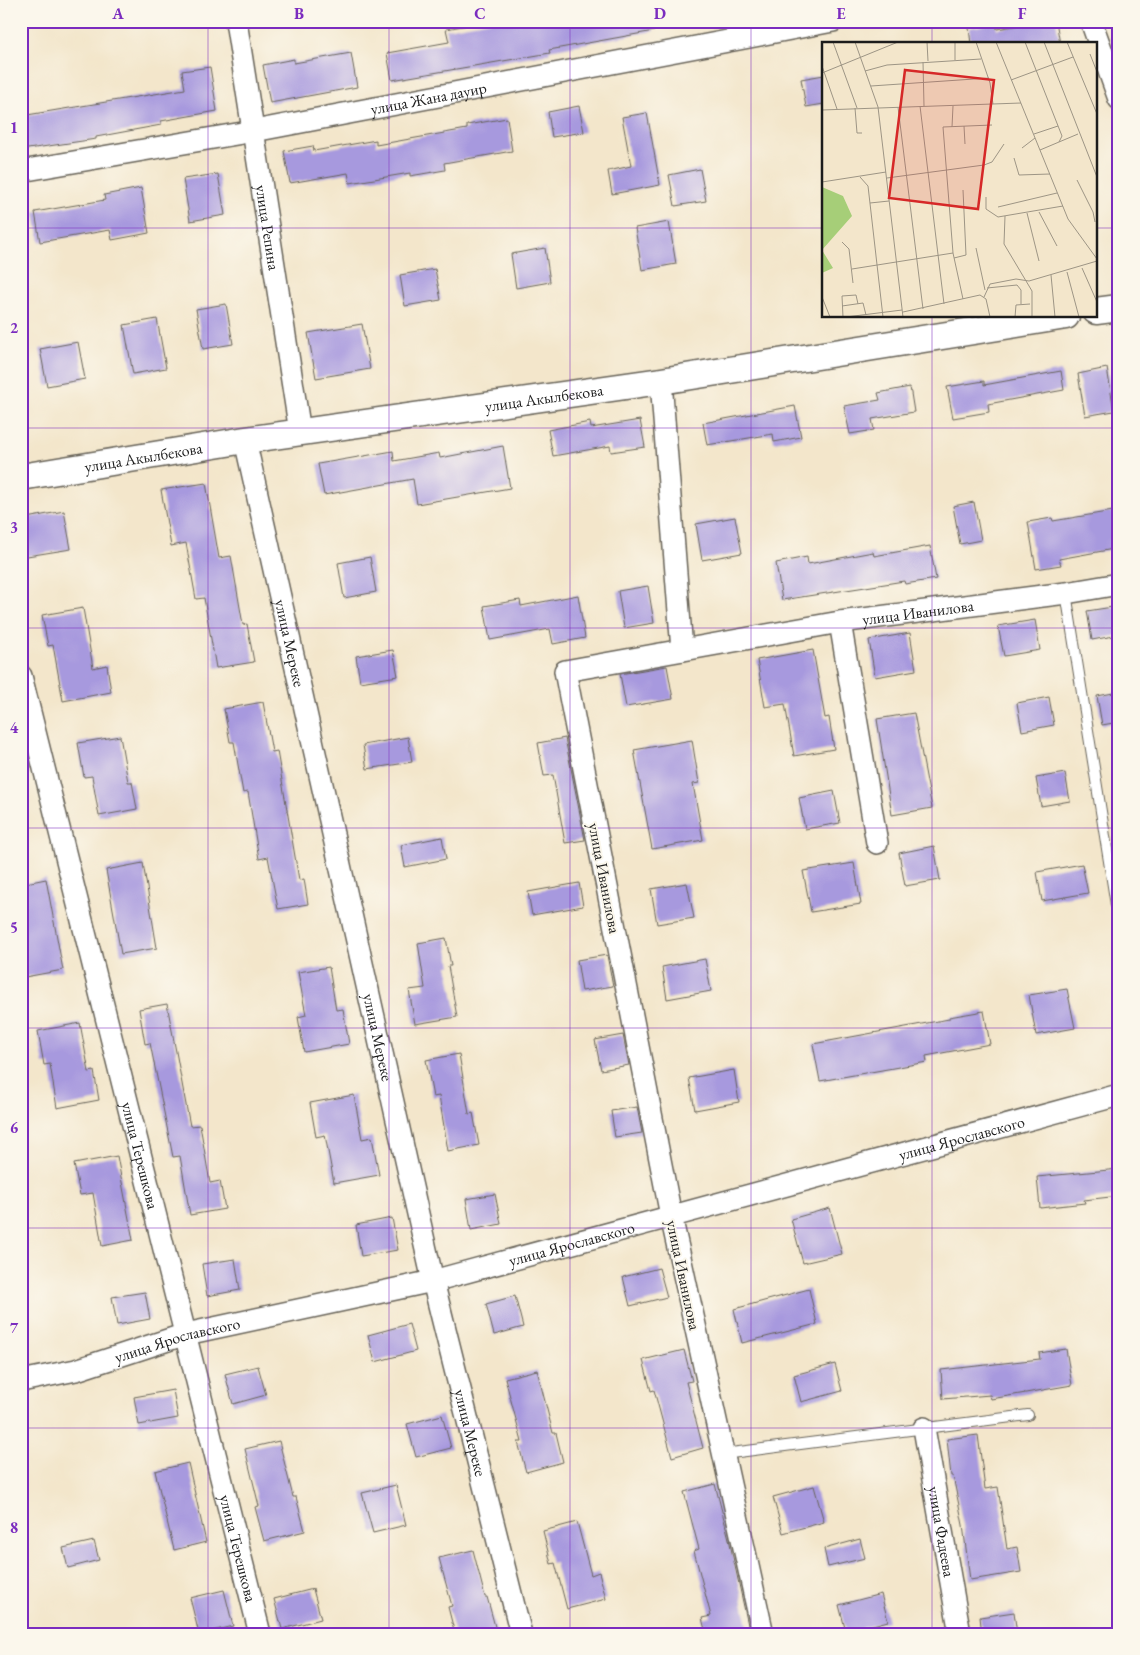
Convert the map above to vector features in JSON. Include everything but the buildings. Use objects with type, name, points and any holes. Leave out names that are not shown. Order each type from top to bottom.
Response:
[{"type":"street","name":"улица Репина","points":[[236,21],[300,432]]},
{"type":"street","name":"улица Жана дауир","points":[[21,171],[254,131],[833,21]]},
{"type":"street","points":[[1091,21],[1119,99]]},
{"type":"street","points":[[1098,312],[1119,308]]},
{"type":"street","name":"улица Акылбекова","points":[[21,477],[245,440],[661,381],[1054,318]]},
{"type":"street","points":[[661,381],[682,650]]},
{"type":"street","name":"улица Мереке","points":[[245,440],[433,1280],[521,1634]]},
{"type":"street","name":"улица Иванилова","points":[[763,1634],[671,1216],[565,671],[840,622],[1066,593],[1119,584]]},
{"type":"street","points":[[840,622],[877,843]]},
{"type":"street","name":"улица Терешкова","points":[[21,676],[260,1634]]},
{"type":"street","name":"улица Ярославского","points":[[21,1381],[76,1370],[186,1334],[433,1280],[1119,1095]]},
{"type":"street","name":"улица Фадеева","points":[[924,1428],[960,1634]]},
{"type":"lane","points":[[1066,593],[1116,905]]},
{"type":"lane","points":[[723,1454],[1028,1414]]}]
